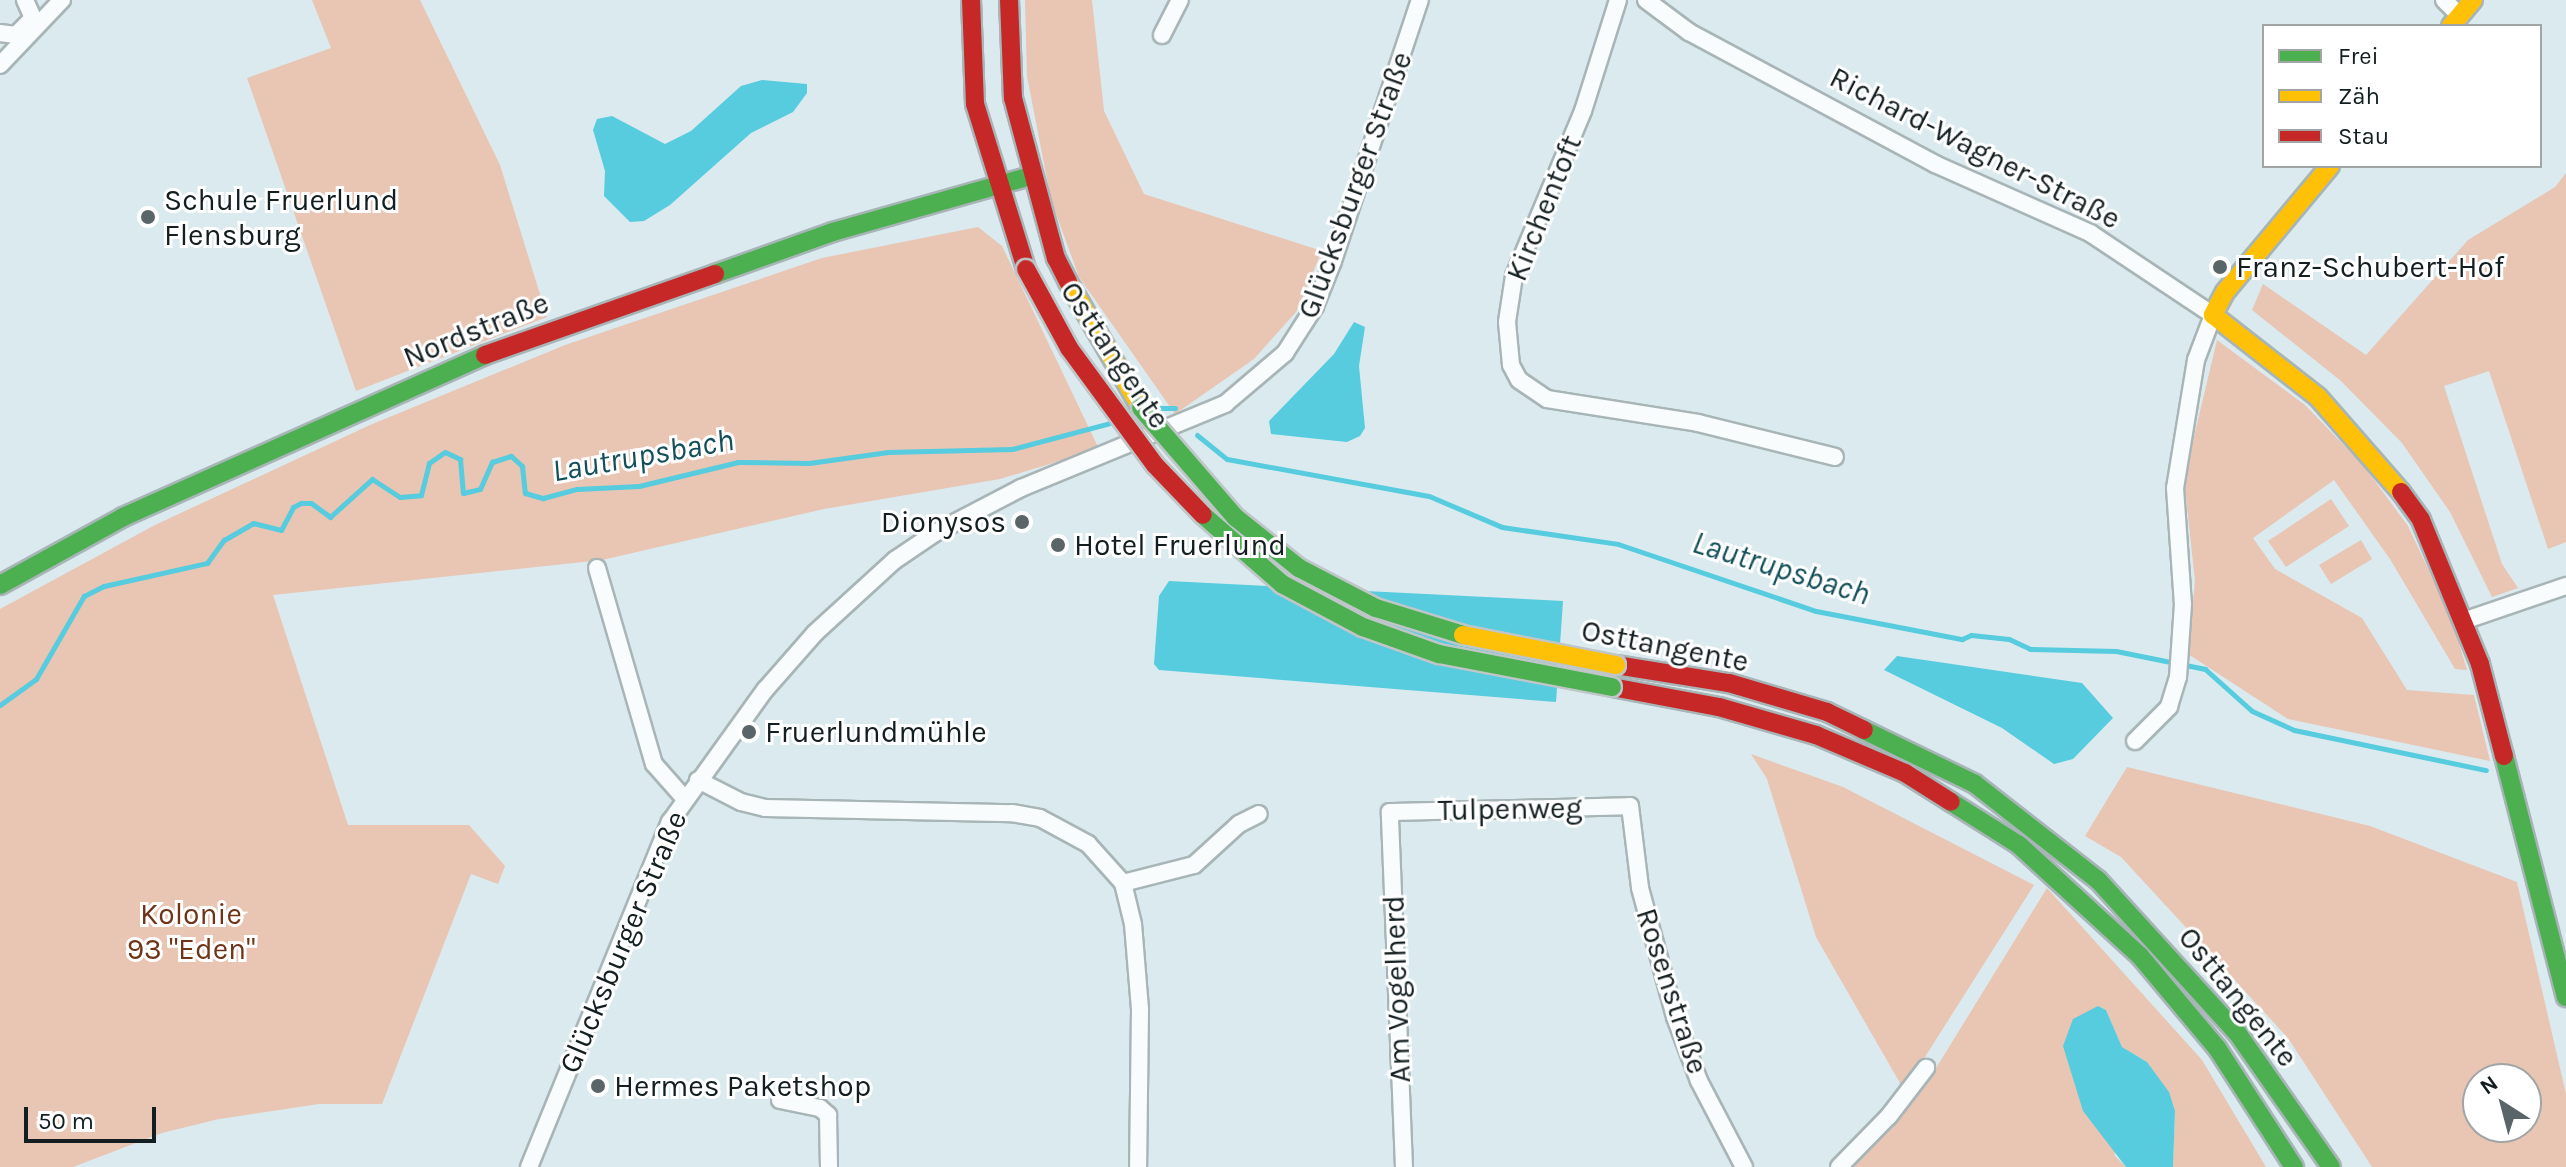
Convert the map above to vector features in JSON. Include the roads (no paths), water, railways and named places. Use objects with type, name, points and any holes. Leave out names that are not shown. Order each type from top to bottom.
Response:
[{"type":"main road","points":[[971,0],[975,104],[998,187]]},
{"type":"main road","points":[[1009,0],[1013,98],[1031,176]]},
{"type":"main road","points":[[2455,21],[2473,0]]},
{"type":"main road","points":[[2213,315],[2225,292],[2328,168]]},
{"type":"main road","name":"Nordstraße","points":[[0,585],[123,517],[336,417],[566,324],[833,232],[1031,176]]},
{"type":"main road","name":"Osttangente","points":[[1031,176],[1056,258],[1100,345],[1141,408],[1235,517],[1299,568],[1376,608],[1444,631],[1616,665],[1729,683],[1827,712],[1913,750],[1999,801],[2098,880],[2158,941],[2238,1034],[2331,1167]]},
{"type":"main road","name":"Osttangente","points":[[998,187],[1026,269],[1069,348],[1155,465],[1218,530],[1282,584],[1363,627],[1439,654],[1719,707],[1816,735],[1905,773],[2019,845],[2140,956],[2217,1048],[2294,1167]]},
{"type":"main road","name":"Richard-Wagner-Straße","points":[[2213,315],[2318,397],[2378,460],[2421,520],[2466,620],[2566,997]]},
{"type":"street","points":[[25,0],[33,18],[29,30]]},
{"type":"street","points":[[0,65],[29,30],[62,0]]},
{"type":"street","points":[[1162,35],[1180,0]]},
{"type":"street","name":"Glücksburger Straße","points":[[529,1167],[645,879],[685,799],[815,633],[895,560],[1021,488],[1225,404],[1285,353],[1315,306],[1333,261],[1420,0]]},
{"type":"street","name":"Kirchentoft","points":[[1618,0],[1583,111],[1514,276],[1507,322],[1511,365],[1519,380],[1547,399],[1698,423],[1835,457]]},
{"type":"street","name":"Richard-Wagner-Straße","points":[[1646,0],[1689,32],[1935,164],[2090,233],[2213,315]]},
{"type":"street","points":[[2444,0],[2455,21]]},
{"type":"street","points":[[0,33],[16,35],[29,30]]},
{"type":"street","points":[[2135,741],[2169,707],[2178,677],[2182,655],[2175,488],[2196,360],[2213,315]]},
{"type":"street","points":[[597,568],[654,764],[685,799]]},
{"type":"street","points":[[2466,620],[2566,586]]},
{"type":"street","points":[[698,780],[729,797],[765,808],[988,811],[1040,818],[1088,844],[1123,883],[1133,924],[1140,1010],[1138,1167]]},
{"type":"street","name":"Tulpenweg","points":[[1390,812],[1630,806]]},
{"type":"street","name":"Rosenstraße","points":[[1630,806],[1640,888],[1675,1017],[1699,1081],[1744,1167]]},
{"type":"street","name":"Am Vogelherd","points":[[1390,812],[1404,1167]]},
{"type":"street","points":[[1123,883],[1194,865],[1239,824],[1259,814]]},
{"type":"street","points":[[1839,1167],[1889,1116],[1926,1068]]},
{"type":"street","points":[[780,1100],[820,1108],[828,1115],[829,1167]]},
{"type":"water","points":[[762,80],[807,84],[807,93],[793,112],[751,133],[670,205],[644,221],[630,222],[604,196],[605,171],[593,130],[597,119],[612,116],[665,144],[691,131],[741,86]]},
{"type":"water","points":[[1354,322],[1365,327],[1359,366],[1365,428],[1360,436],[1347,442],[1271,434],[1269,421],[1334,354]]},
{"type":"water","points":[[1169,581],[1563,601],[1556,702],[1159,670],[1154,664],[1159,596]]},
{"type":"water","points":[[1897,656],[2082,683],[2113,718],[2073,759],[2054,764],[2002,728],[1884,670]]},
{"type":"water","points":[[2098,1006],[2106,1010],[2122,1047],[2147,1062],[2169,1092],[2175,1111],[2173,1167],[2126,1167],[2083,1111],[2063,1046],[2073,1019]]},
{"type":"waterway","name":"Lautrupsbach","points":[[1153,408],[1175,408]]},
{"type":"waterway","name":"Lautrupsbach","points":[[0,705],[36,679],[84,596],[104,586],[207,563],[224,540],[253,523],[281,530],[293,507],[301,503],[311,503],[330,517],[372,479],[400,497],[421,495],[429,463],[445,452],[460,459],[463,493],[480,489],[492,462],[511,456],[522,466],[525,493],[543,498],[577,489],[639,486],[738,462],[809,463],[888,452],[1012,449],[1114,422]]},
{"type":"waterway","name":"Lautrupsbach","points":[[1197,435],[1227,459],[1429,496],[1502,527],[1618,544],[1816,611],[1962,639],[1971,635],[2009,639],[2030,649],[2116,651],[2205,669],[2252,711],[2294,730],[2486,770]]},
{"type":"place","name":"Schule Fruerlund Flensburg","points":[[148,217]]},
{"type":"place","name":"Franz-Schubert-Hof","points":[[2220,267]]},
{"type":"place","name":"Dionysos","points":[[1022,522]]},
{"type":"place","name":"Hotel Fruerlund","points":[[1058,545]]},
{"type":"place","name":"Fruerlundmühle","points":[[749,732]]},
{"type":"place","name":"Hermes Paketshop","points":[[598,1086]]},
{"type":"park label","name":"Kolonie 93 \"Eden\"","points":[[191,931]]}]
